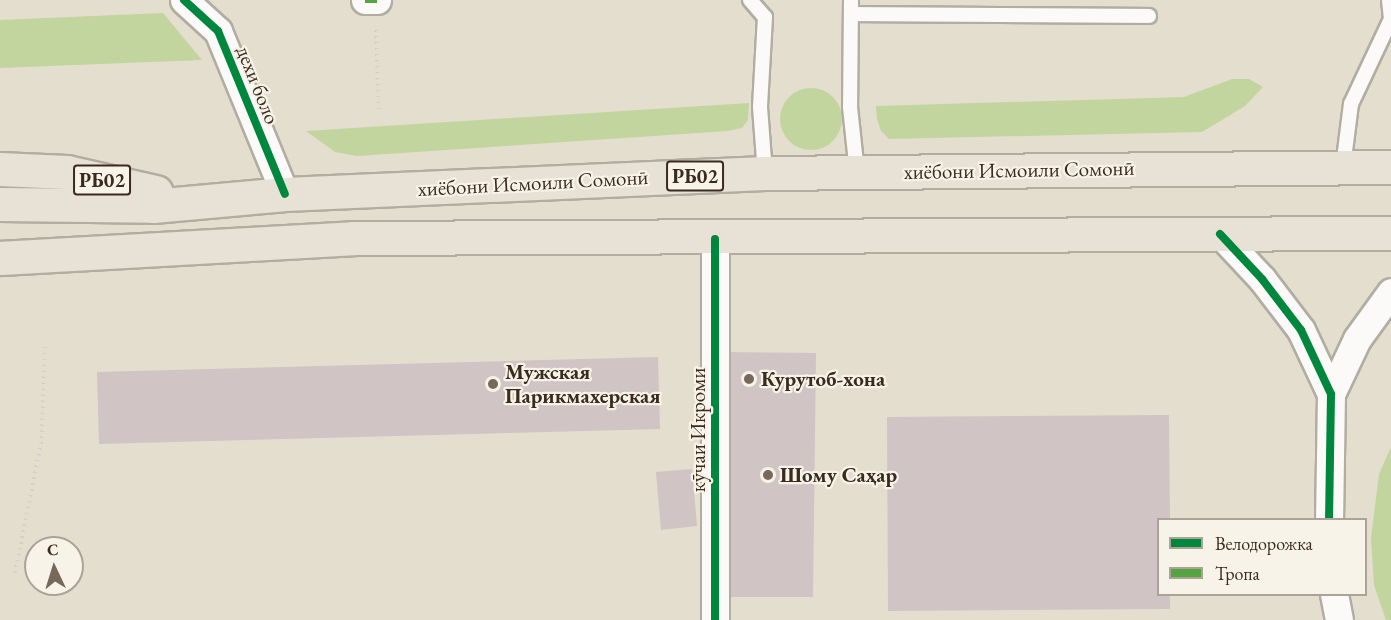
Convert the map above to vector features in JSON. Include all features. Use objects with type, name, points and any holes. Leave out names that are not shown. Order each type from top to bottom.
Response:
[{"type":"highway","name":"хиёбони Исмоили Сомонӣ","points":[[0,204],[153,206],[285,194],[765,173],[1391,167]]},
{"type":"highway","name":"РБ02","points":[[0,169],[67,172],[202,202]]},
{"type":"highway","points":[[0,258],[353,238],[716,239],[1391,233]]},
{"type":"highway","points":[[0,269],[64,255]]},
{"type":"street","name":"дехи боло","points":[[184,0],[218,31],[285,194]]},
{"type":"street","points":[[364,0],[376,0]]},
{"type":"street","points":[[1220,234],[1262,279],[1301,330],[1331,394]]},
{"type":"street","name":"кӯчаи Икроми","points":[[715,620],[716,239]]},
{"type":"street","points":[[1329,518],[1331,394],[1357,339],[1391,292]]},
{"type":"street","points":[[1334,596],[1339,620]]},
{"type":"lane","points":[[750,0],[765,17],[760,107],[765,173]]},
{"type":"lane","points":[[1343,167],[1351,104],[1391,19],[1389,0]]},
{"type":"lane","points":[[857,172],[850,107],[852,7],[1149,16]]},
{"type":"path","points":[[376,0],[379,110]]},
{"type":"path","points":[[15,573],[42,438],[45,347]]},
{"type":"green space","points":[[163,13],[202,60],[0,68],[0,20]]},
{"type":"green space","points":[[1232,79],[1249,79],[1263,87],[1245,106],[1202,132],[889,139],[881,131],[877,119],[876,106],[1184,97]]},
{"type":"green space","points":[[811,88],[823,90],[833,97],[840,107],[842,119],[840,131],[833,141],[823,148],[811,150],[799,148],[789,141],[782,131],[780,119],[782,107],[789,97],[799,90]]},
{"type":"green space","points":[[749,103],[748,120],[742,128],[728,131],[357,156],[335,152],[306,131]]},
{"type":"green space","points":[[1391,447],[1391,620],[1386,620],[1374,585],[1371,538],[1379,474]]},
{"type":"building","name":"Шому Саҳар","points":[[724,352],[816,353],[813,597],[721,597]]},
{"type":"building","points":[[658,357],[660,429],[99,444],[97,372]]},
{"type":"building","points":[[1169,415],[1170,518],[1157,518],[1157,596],[1170,596],[1170,609],[888,611],[887,417]]},
{"type":"building","points":[[692,469],[697,526],[661,530],[656,472]]},
{"type":"marked path","points":[[365,0],[377,0]]},
{"type":"cycle path","points":[[184,0],[218,31],[285,194]]},
{"type":"cycle path","points":[[1220,234],[1262,279],[1301,330],[1331,394],[1329,518]]},
{"type":"cycle path","points":[[715,239],[715,620]]},
{"type":"place","name":"Курутоб-хона","points":[[749,379]]},
{"type":"place","name":"Мужская Парикмахерская","points":[[493,384]]},
{"type":"place","name":"Шому Саҳар","points":[[768,475]]}]
